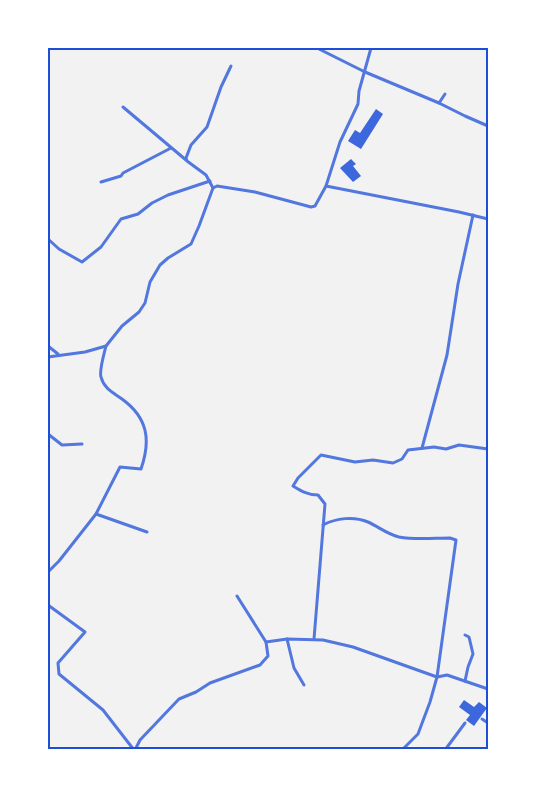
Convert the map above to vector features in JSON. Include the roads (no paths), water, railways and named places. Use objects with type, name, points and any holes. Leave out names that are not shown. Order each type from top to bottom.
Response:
[{"type":"street","points":[[317,48],[365,72],[488,126]]},
{"type":"street","points":[[213,188],[217,186],[255,192],[311,207],[315,206],[326,186],[340,142],[358,104],[359,91],[371,48]]},
{"type":"street","points":[[187,161],[186,158],[191,145],[207,127],[221,87],[231,66]]},
{"type":"street","points":[[439,103],[445,94]]},
{"type":"street","points":[[48,572],[96,514],[120,468],[142,469],[147,452],[144,424],[139,415],[124,400],[109,391],[101,377],[106,346],[122,326],[145,303],[150,282],[160,266],[168,258],[191,244],[200,226],[213,188],[206,175],[123,107]]},
{"type":"street","points":[[101,182],[120,176],[171,148]]},
{"type":"street","points":[[48,239],[59,249],[82,262],[101,247],[121,219],[138,214],[152,203],[168,195],[210,181]]},
{"type":"street","points":[[326,186],[488,219]]},
{"type":"street","points":[[422,448],[447,355],[458,284],[473,215]]},
{"type":"street","points":[[48,346],[58,354]]},
{"type":"street","points":[[48,357],[58,354],[85,352],[106,346]]},
{"type":"street","points":[[48,434],[62,445],[82,444]]},
{"type":"street","points":[[314,639],[325,504],[318,495],[302,492],[293,486],[298,478],[321,454],[355,462],[373,460],[393,463],[402,459],[408,450],[434,447],[446,449],[459,445],[488,449]]},
{"type":"street","points":[[96,514],[147,532]]},
{"type":"street","points":[[322,525],[330,521],[355,518],[367,522],[388,534],[400,537],[450,538],[456,540],[437,677],[418,734],[402,750]]},
{"type":"street","points":[[48,605],[85,632],[58,663],[59,674],[104,710],[135,750],[140,740],[179,699],[196,692],[210,682],[260,665],[268,656],[266,642],[237,596]]},
{"type":"street","points":[[465,635],[470,637],[473,654],[465,681]]},
{"type":"street","points":[[287,639],[294,668],[304,685]]},
{"type":"street","points":[[266,642],[287,639],[323,640],[353,647],[437,677],[447,675],[488,689]]},
{"type":"street","points":[[482,719],[488,723]]},
{"type":"street","points":[[445,750],[466,723]]}]
